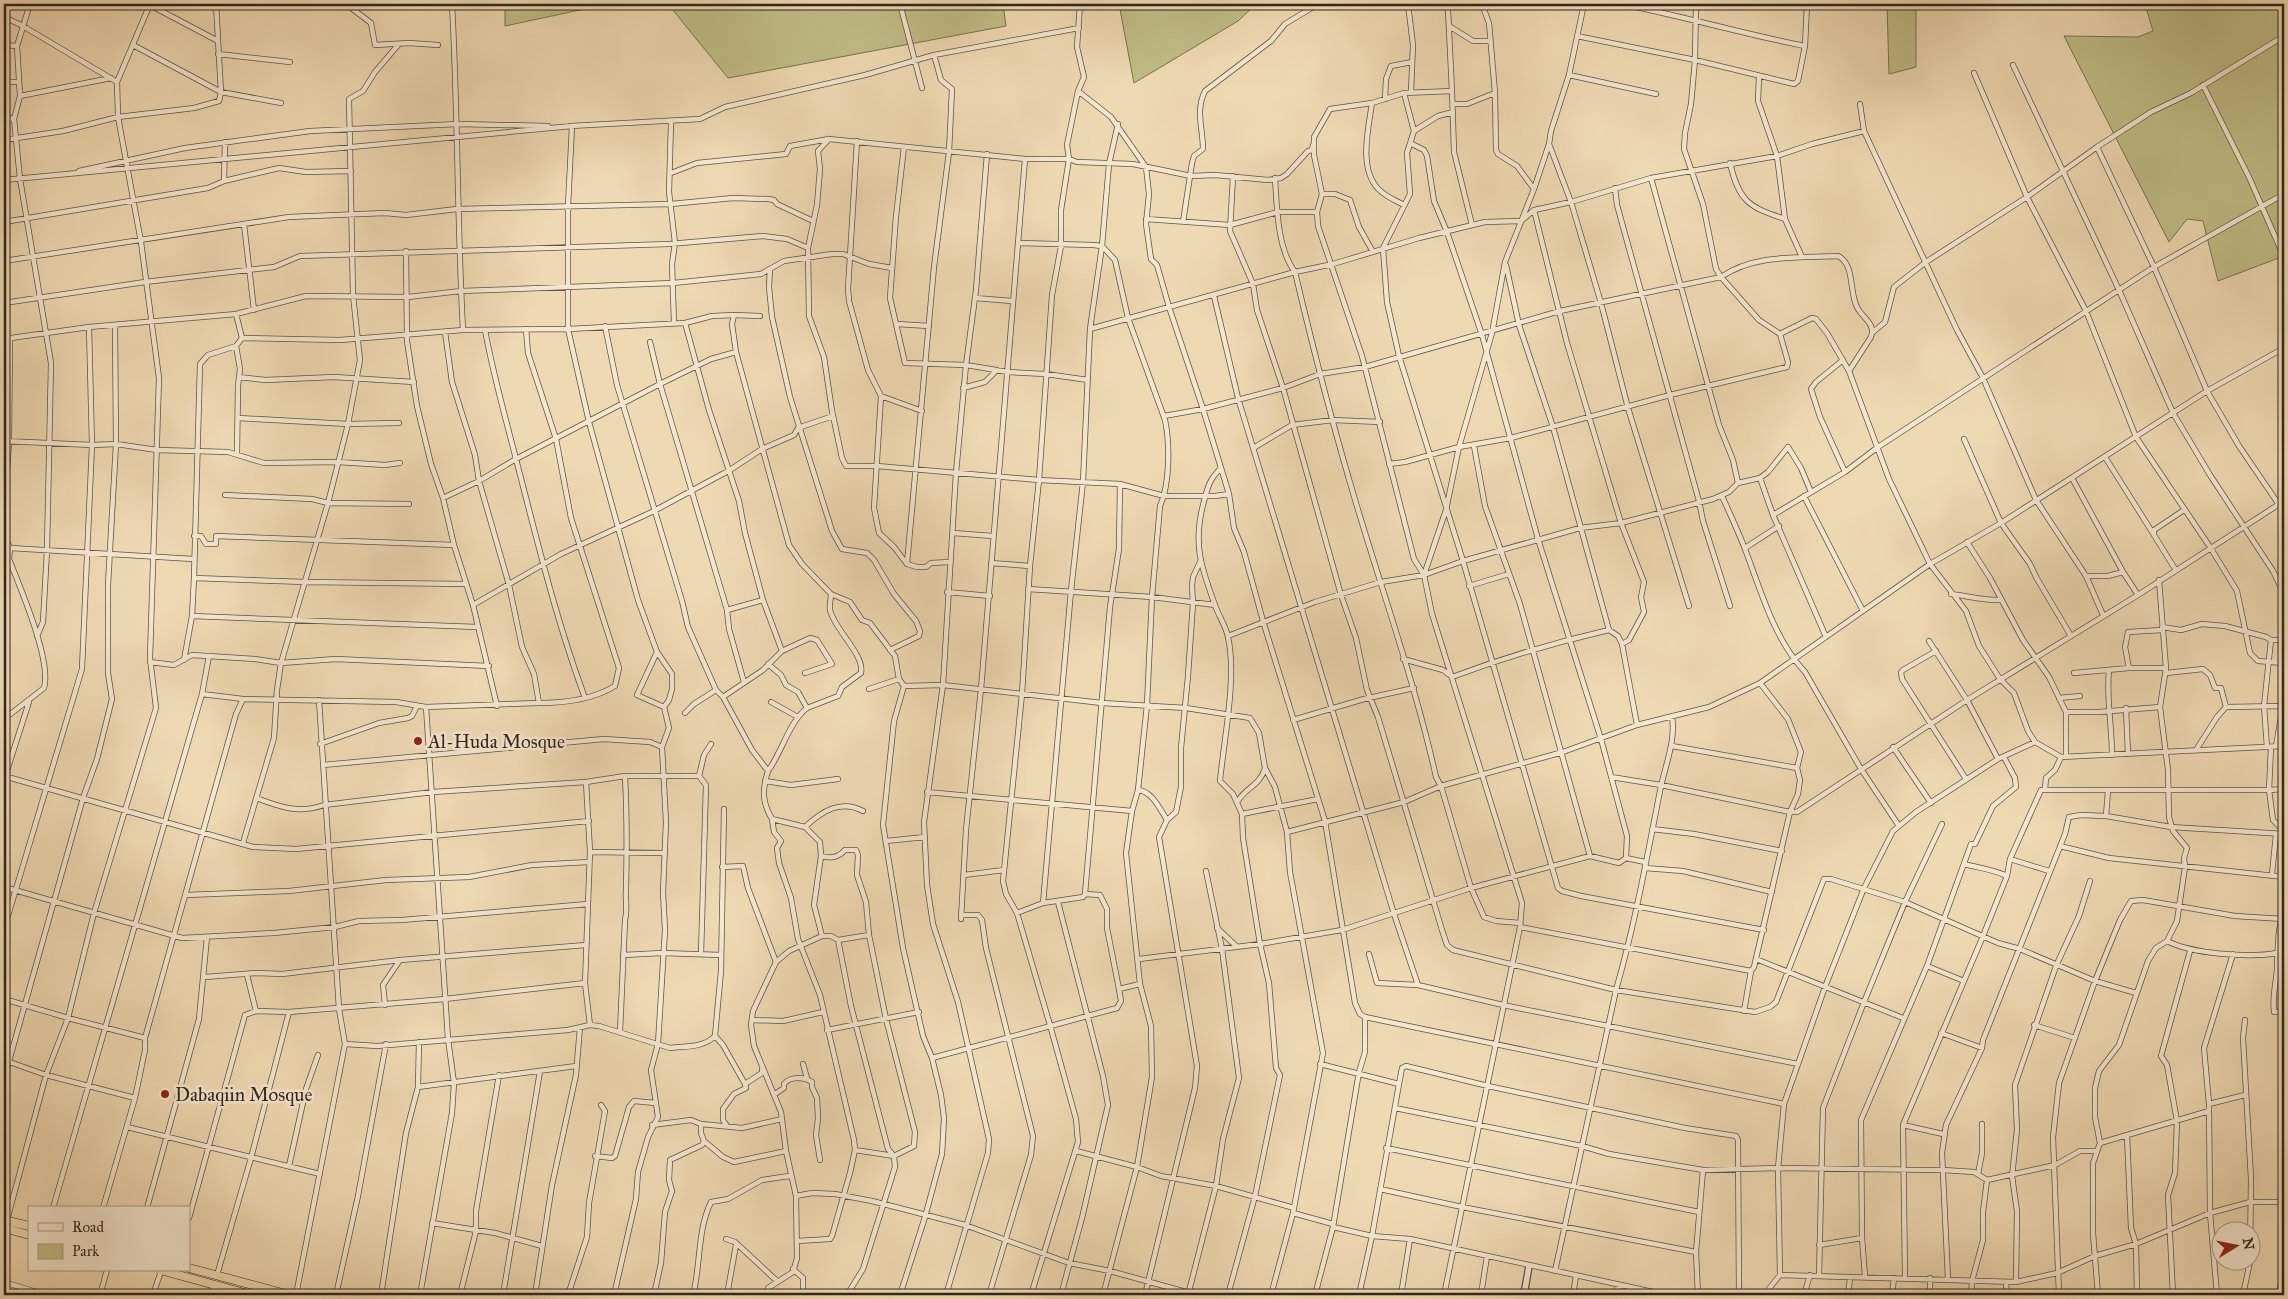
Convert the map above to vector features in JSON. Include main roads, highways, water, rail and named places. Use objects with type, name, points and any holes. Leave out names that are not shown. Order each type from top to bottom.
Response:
[{"type":"highway","points":[[5,1223],[28,1226]]},
{"type":"highway","points":[[5,1223],[28,1234]]},
{"type":"highway","points":[[190,1268],[290,1295]]},
{"type":"highway","points":[[168,1272],[252,1295]]},
{"type":"place","name":"Al-Huda Mosque","points":[[418,741]]},
{"type":"place","name":"Dabaqiin Mosque","points":[[165,1094]]}]
